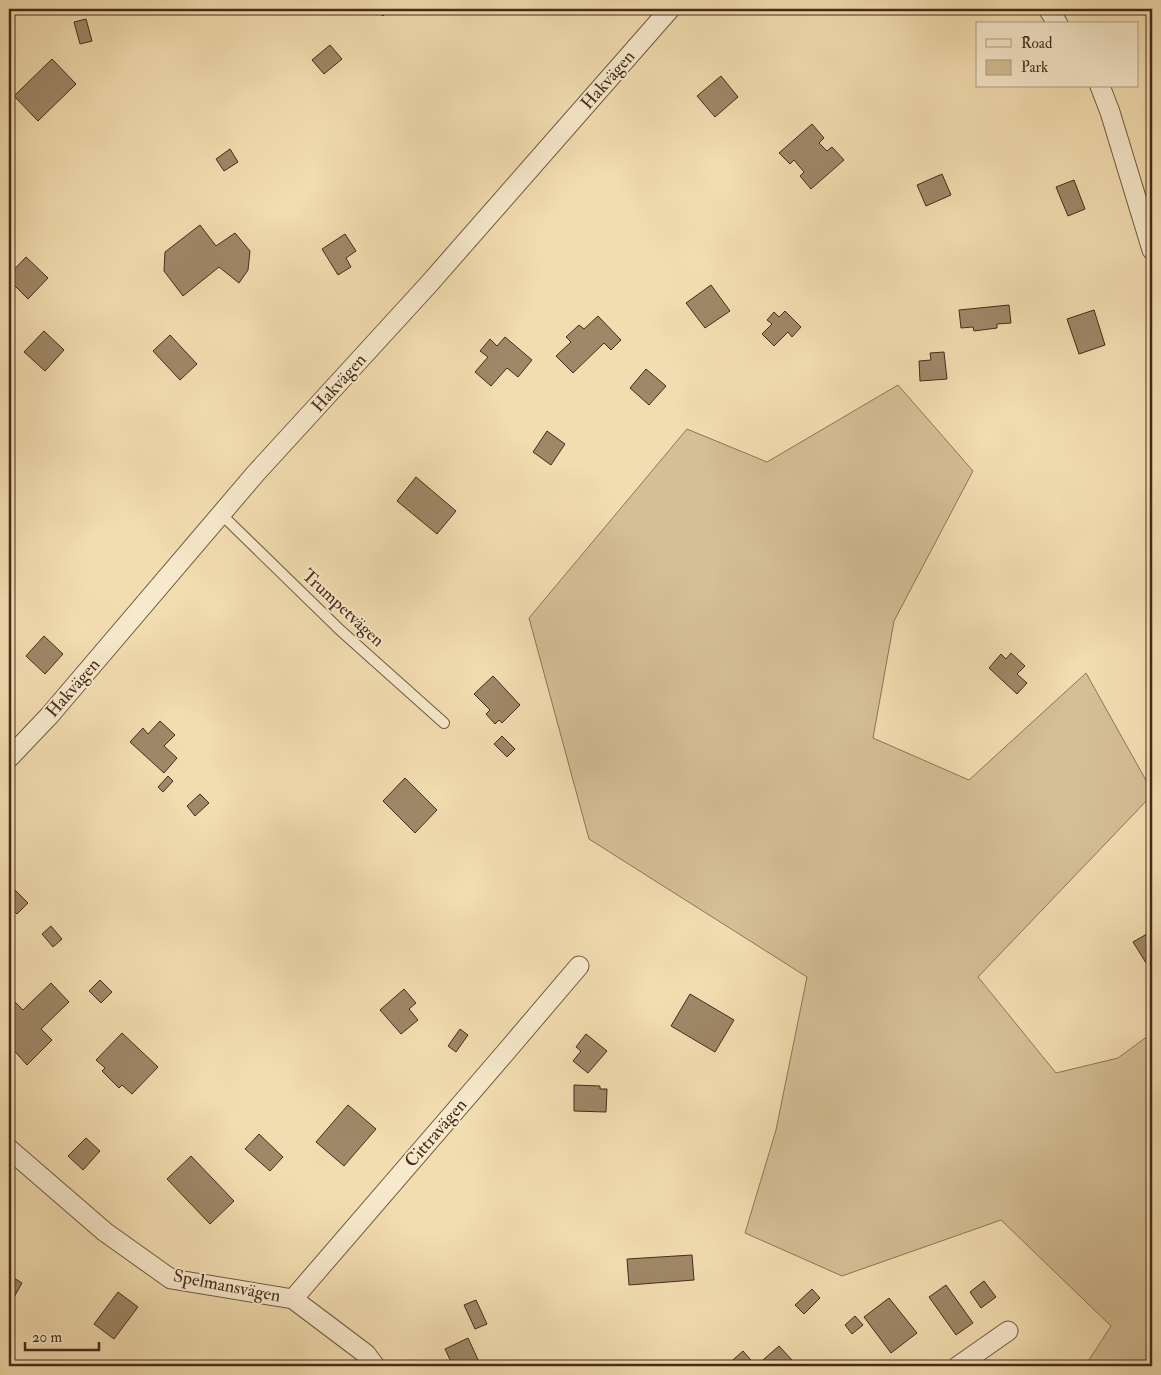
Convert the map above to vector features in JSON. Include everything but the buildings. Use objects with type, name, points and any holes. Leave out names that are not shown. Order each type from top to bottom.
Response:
[{"type":"street","name":"Hakvägen","points":[[9,758],[49,716],[256,473],[434,278],[670,9]]},
{"type":"street","points":[[1048,9],[1057,22]]},
{"type":"street","points":[[1101,88],[1110,112],[1152,250]]},
{"type":"street","name":"Cittravägen","points":[[293,1299],[579,966]]},
{"type":"street","name":"Spelmansvägen","points":[[9,1149],[104,1232],[171,1279],[293,1299],[366,1354],[375,1366]]},
{"type":"street","points":[[958,1366],[1008,1331]]},
{"type":"lane","name":"Trumpetvägen","points":[[221,514],[340,630],[444,723]]},
{"type":"green space","points":[[898,385],[973,471],[894,621],[873,738],[969,780],[1086,673],[1152,791],[1152,795],[978,977],[1056,1073],[1118,1058],[1152,1033],[1152,1366],[1085,1366],[1111,1326],[1001,1220],[842,1276],[745,1233],[776,1130],[807,977],[589,839],[529,618],[687,429],[767,462]]}]
